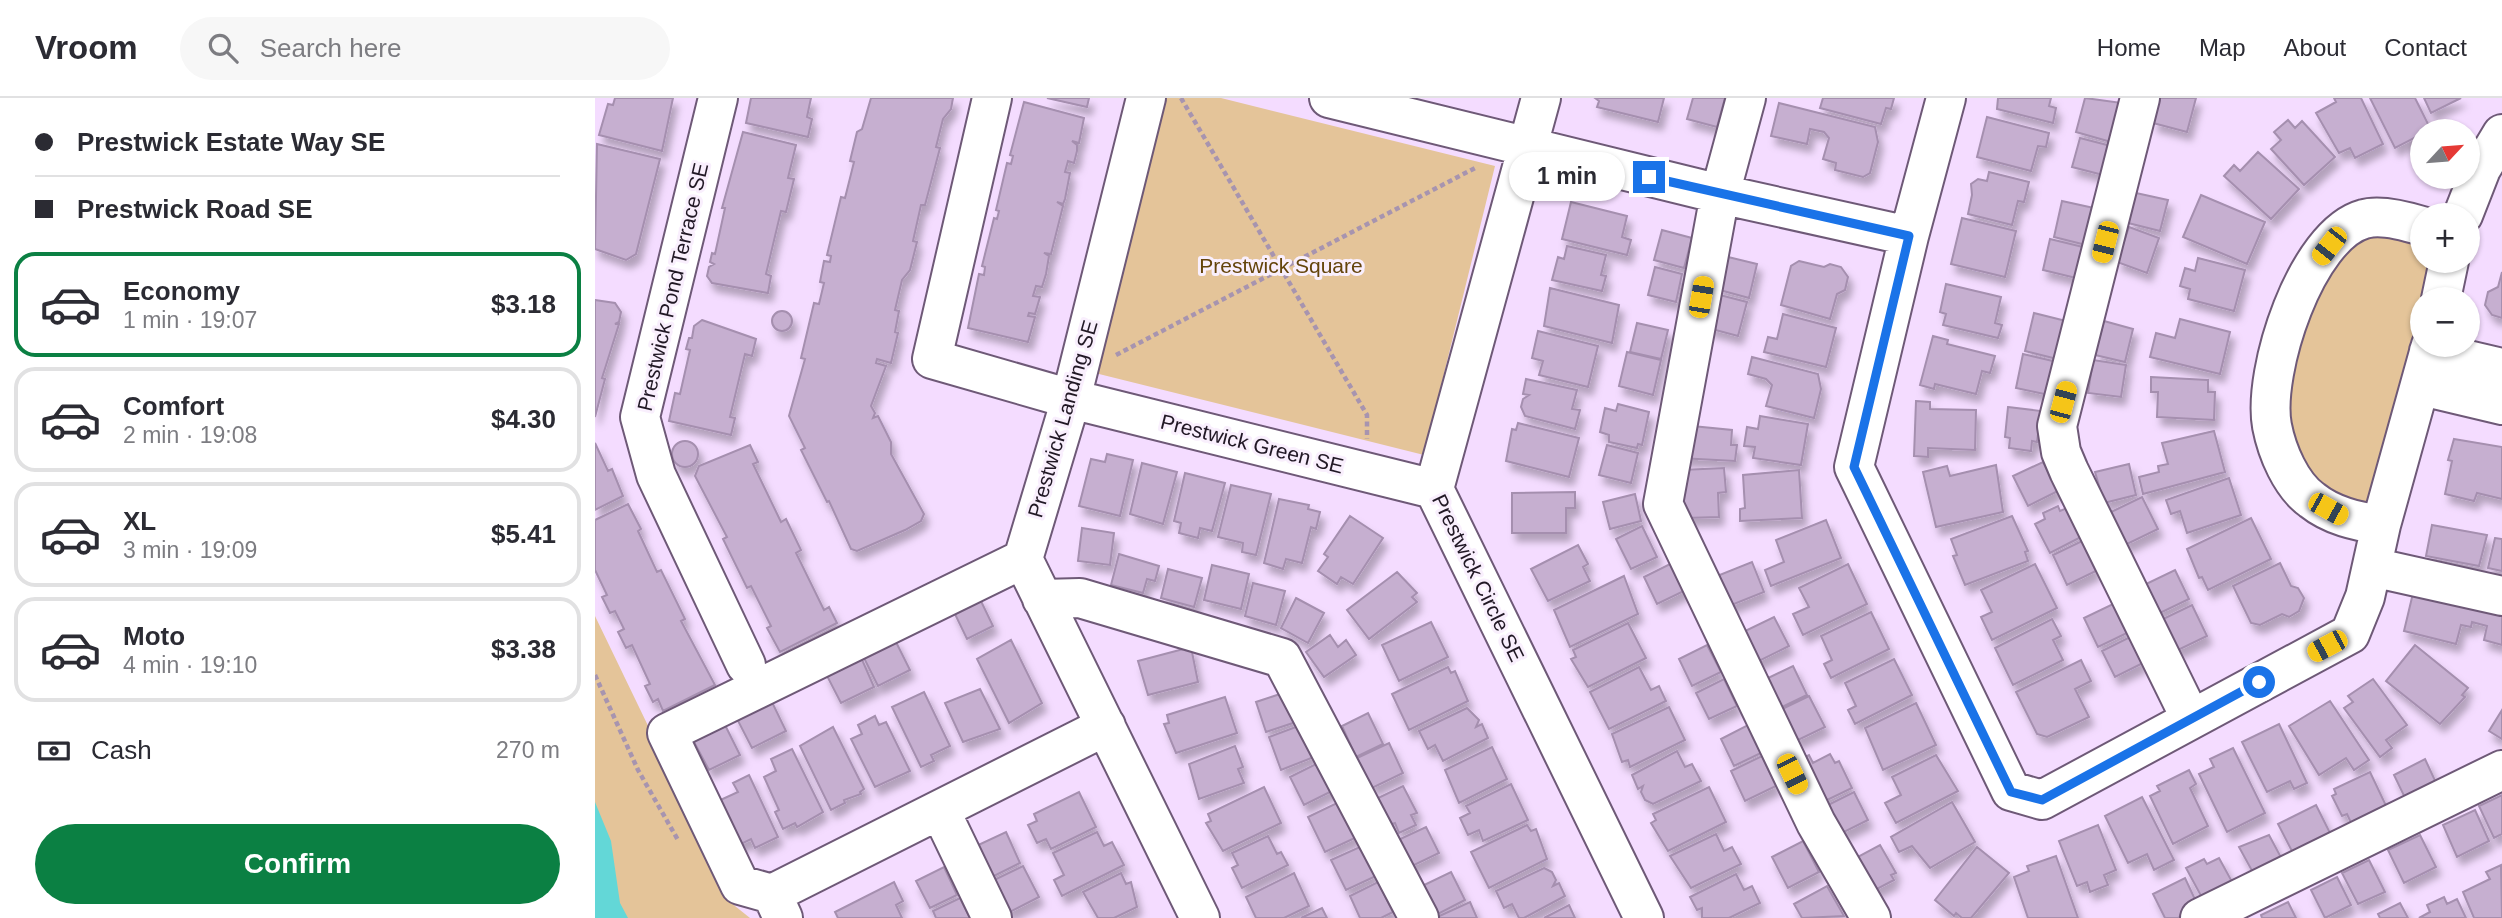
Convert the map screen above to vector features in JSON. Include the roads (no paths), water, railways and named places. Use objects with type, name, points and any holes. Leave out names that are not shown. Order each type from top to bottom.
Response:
[{"type":"street","name":"Prestwick Pond Terrace SE","points":[[718,98],[640,416],[656,475],[746,665]]},
{"type":"street","points":[[992,98],[932,359],[1074,387]]},
{"type":"street","name":"Prestwick Landing SE","points":[[1023,559],[1074,387],[1146,98]]},
{"type":"street","points":[[1329,98],[1720,194],[1909,236]]},
{"type":"street","name":"Prestwick Circle SE","points":[[1541,98],[1524,146],[1434,489],[1644,918]]},
{"type":"street","points":[[1745,98],[1720,194],[1663,504],[1816,823],[1871,918]]},
{"type":"street","points":[[1946,98],[1909,236],[1854,467],[2011,792],[2042,800],[2350,634],[2365,597],[2381,525],[2427,361]]},
{"type":"street","points":[[2140,98],[2057,426],[2061,452],[2069,471],[2191,719]]},
{"type":"street","points":[[2471,203],[2492,172],[2502,134]]},
{"type":"street","points":[[2381,525],[2345,519],[2310,500],[2285,467],[2271,425],[2275,363],[2305,276],[2340,231],[2366,218],[2410,222]]},
{"type":"street","points":[[2427,361],[2502,368]]},
{"type":"street","points":[[2427,361],[2502,405]]},
{"type":"street","name":"Prestwick Green SE","points":[[1074,387],[1360,471],[1434,489]]},
{"type":"street","points":[[1106,726],[940,810],[778,906],[740,885],[667,733],[1023,559],[1042,599],[1106,726],[1200,918]]},
{"type":"street","points":[[2372,567],[2502,596]]},
{"type":"street","points":[[1042,599],[1080,598],[1282,658],[1419,918]]},
{"type":"street","points":[[2200,918],[2502,770]]},
{"type":"street","points":[[940,810],[992,918]]},
{"type":"park label","name":"Prestwick Square","points":[[1281,266]]}]
